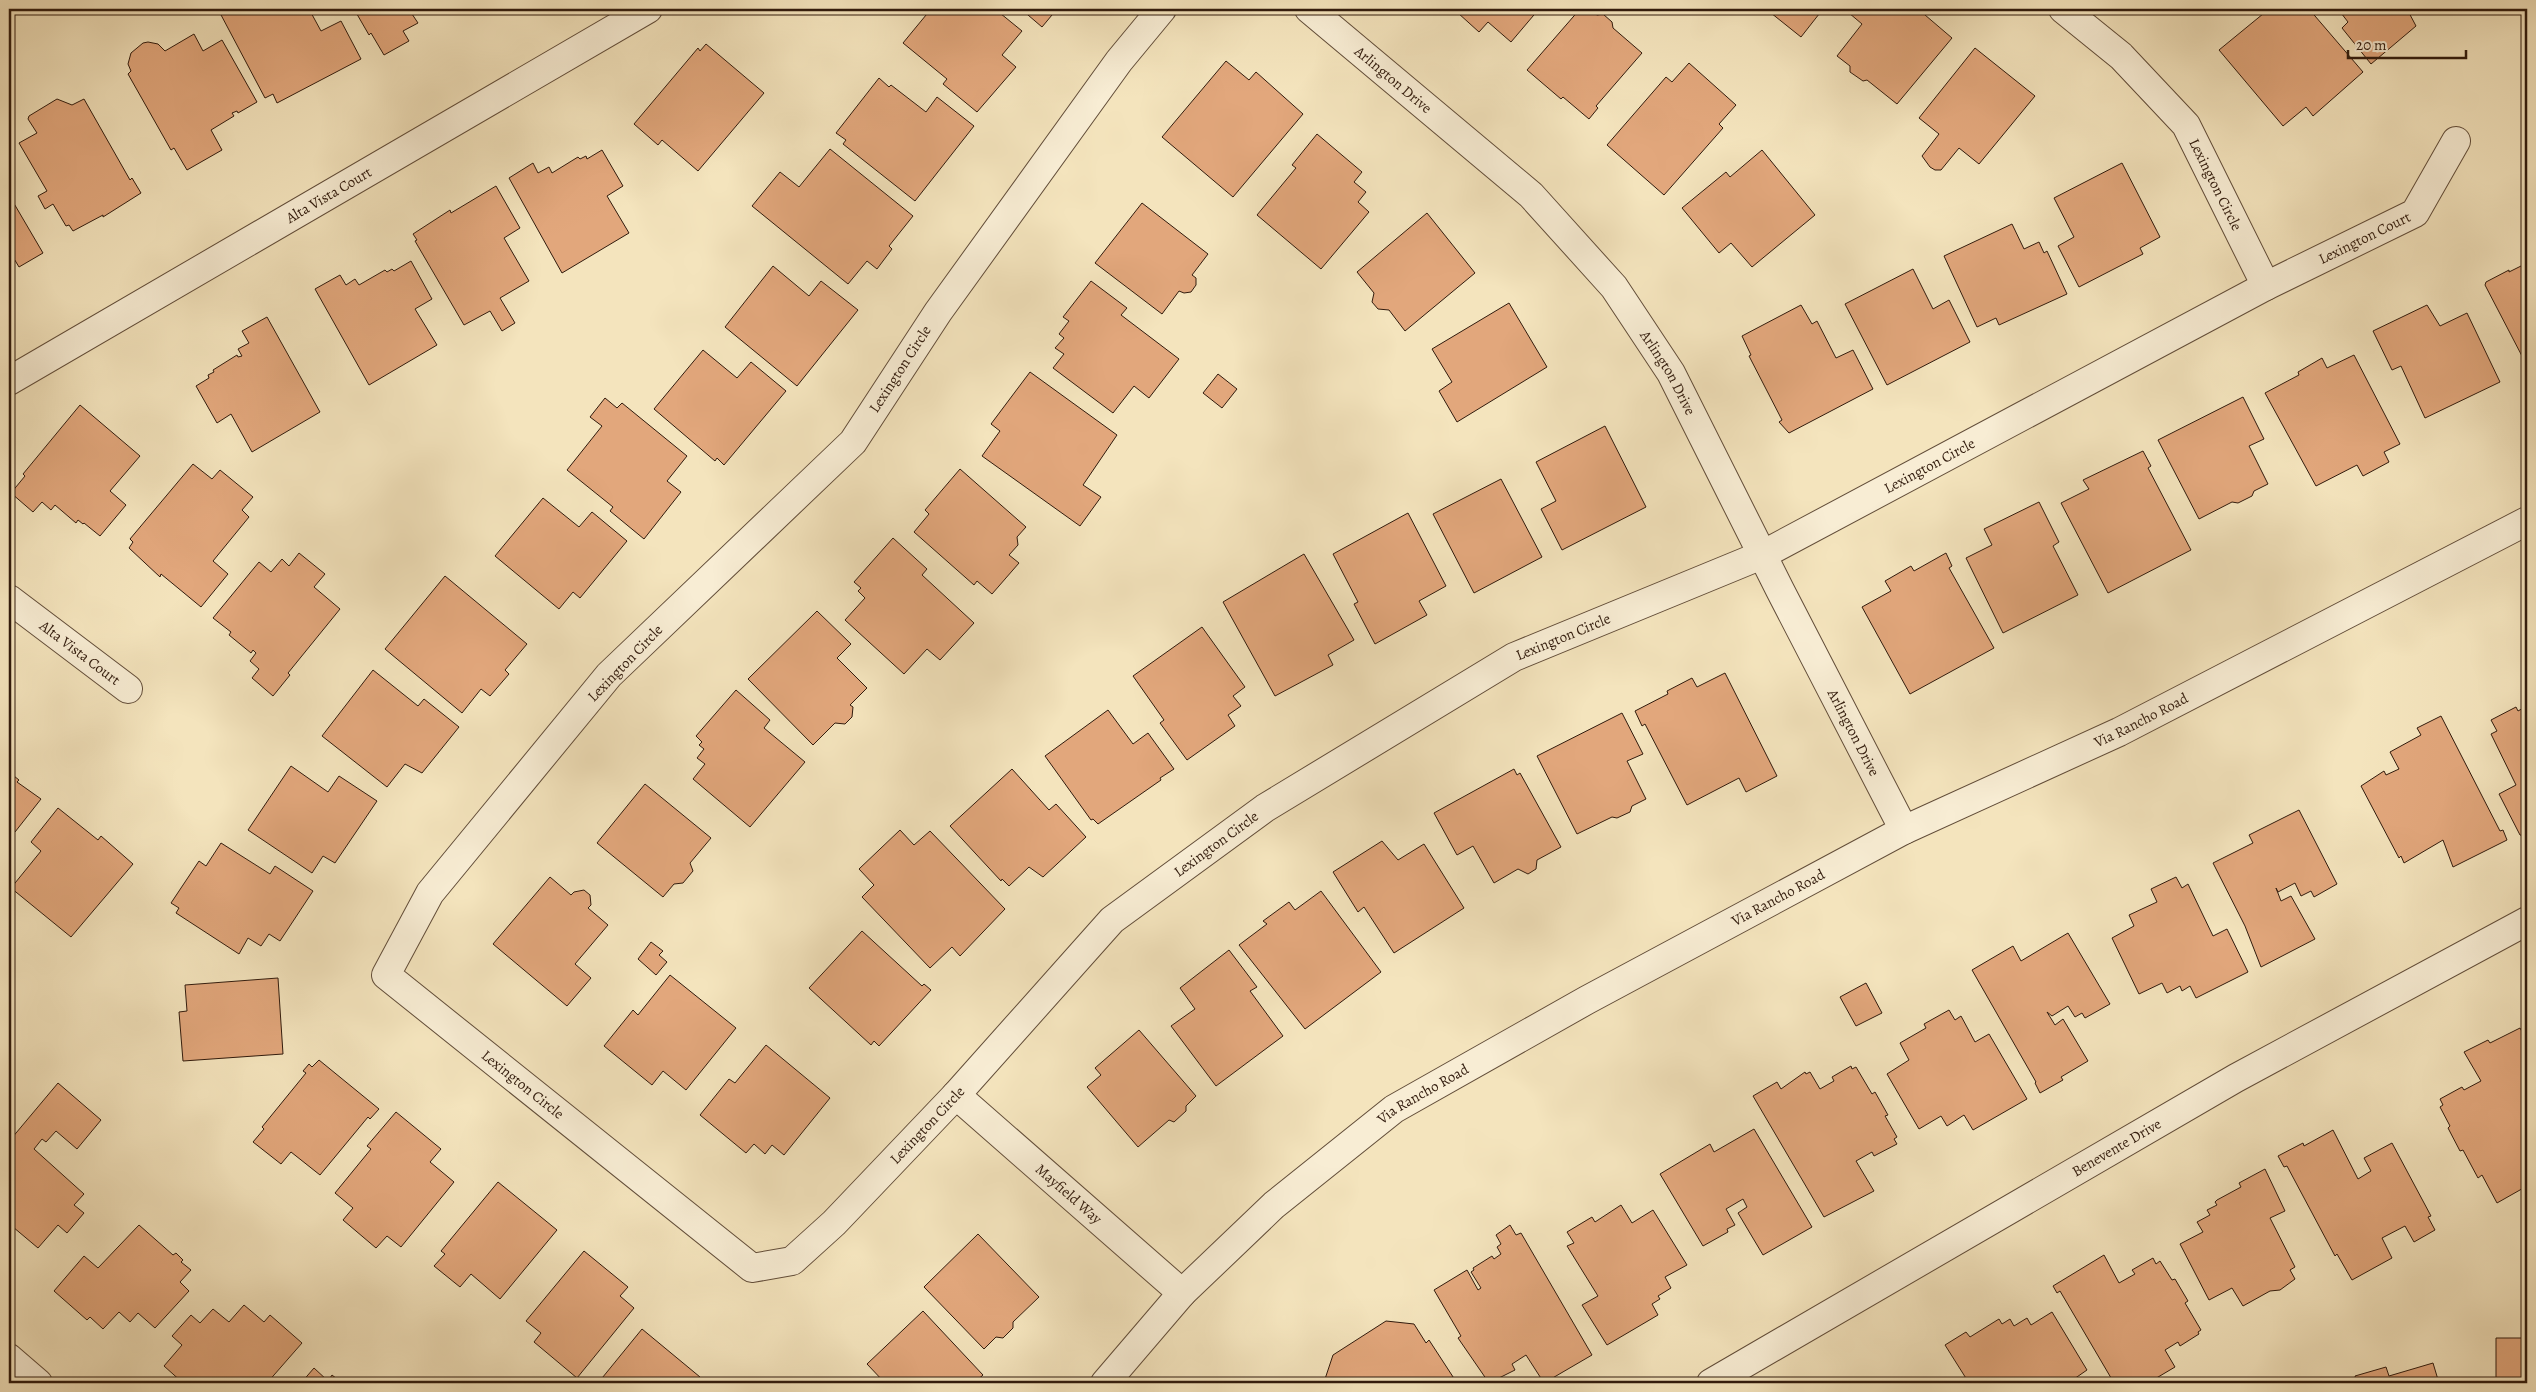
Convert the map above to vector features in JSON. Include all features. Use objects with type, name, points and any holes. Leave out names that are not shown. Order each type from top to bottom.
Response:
[{"type":"street","name":"Alta Vista Court","points":[[9,381],[648,9]]},
{"type":"street","name":"Lexington Circle","points":[[1162,9],[1119,61],[938,312],[853,442],[609,675],[430,893],[386,975],[752,1268],[792,1261],[834,1222],[956,1095],[1112,920],[1266,808],[1514,658],[1762,555],[2266,286],[2186,125],[2121,56],[2064,9]]},
{"type":"street","name":"Arlington Drive","points":[[1309,9],[1531,195],[1614,287],[1671,373],[1762,555],[1904,830]]},
{"type":"street","name":"Lexington Court","points":[[2266,286],[2415,214],[2456,141]]},
{"type":"street","name":"Via Rancho Road","points":[[1104,1383],[1182,1293],[1274,1205],[1394,1109],[1587,1000],[1904,830],[2119,732],[2527,521]]},
{"type":"street","name":"Alta Vista Court","points":[[9,599],[128,689]]},
{"type":"street","name":"Benevente Drive","points":[[1711,1383],[2236,1078],[2527,921]]},
{"type":"street","name":"Mayfield Way","points":[[956,1095],[1182,1293]]},
{"type":"street","points":[[9,1358],[38,1383]]},
{"type":"building","points":[[227,9],[309,9],[321,31],[341,21],[361,59],[277,103],[273,94],[265,98],[220,13]]},
{"type":"building","points":[[354,9],[421,9],[412,14],[418,23],[403,31],[409,41],[384,55],[371,33],[369,35]]},
{"type":"building","points":[[931,9],[995,9],[1022,31],[1002,55],[1016,67],[977,112],[943,84],[947,79],[903,43]]},
{"type":"building","points":[[1021,9],[1057,9],[1042,27]]},
{"type":"building","points":[[1459,9],[1539,9],[1511,42],[1488,22],[1479,32],[1458,13]]},
{"type":"building","points":[[1580,9],[1589,9],[1597,15],[1603,14],[1612,22],[1613,28],[1642,53],[1596,106],[1598,108],[1589,119],[1563,97],[1561,99],[1527,70]]},
{"type":"building","points":[[1766,9],[1823,9],[1801,37]]},
{"type":"building","points":[[1853,9],[1918,9],[1952,38],[1897,104],[1867,80],[1863,81],[1850,72],[1850,66],[1837,56],[1862,24],[1849,13]]},
{"type":"building","points":[[2269,9],[2309,9],[2363,72],[2313,116],[2306,107],[2283,126],[2219,50]]},
{"type":"building","points":[[2338,9],[2407,9],[2416,26],[2371,64],[2342,28],[2348,22]]},
{"type":"building","points":[[194,34],[203,51],[222,40],[257,102],[238,113],[237,111],[232,113],[234,116],[211,130],[222,150],[187,170],[174,148],[171,150],[128,74],[131,71],[128,64],[131,53],[143,43],[158,44],[165,51]]},
{"type":"building","points":[[706,44],[764,93],[698,171],[662,140],[658,145],[634,124],[698,48],[700,51]]},
{"type":"building","points":[[1975,48],[2035,96],[1979,164],[1959,148],[1941,170],[1935,170],[1930,167],[1922,156],[1939,134],[1919,118]]},
{"type":"building","points":[[1226,61],[1249,80],[1256,72],[1303,114],[1233,197],[1162,137]]},
{"type":"building","points":[[1689,63],[1736,105],[1719,124],[1723,128],[1664,195],[1607,145],[1666,77],[1672,82]]},
{"type":"building","points":[[879,78],[926,112],[937,97],[974,126],[915,201],[843,144],[846,140],[836,133]]},
{"type":"building","points":[[57,99],[72,105],[84,99],[130,180],[132,178],[141,193],[103,217],[103,215],[73,231],[69,225],[66,226],[53,204],[45,209],[38,196],[47,191],[19,143],[37,133],[28,119],[29,116]]},
{"type":"building","points":[[1317,134],[1362,172],[1354,182],[1366,192],[1358,202],[1369,212],[1321,269],[1257,215],[1296,168],[1292,165]]},
{"type":"building","points":[[830,149],[913,216],[889,246],[892,249],[877,269],[867,261],[848,284],[752,206],[780,172],[799,187]]},
{"type":"building","points":[[602,150],[623,186],[607,196],[629,233],[562,273],[509,178],[533,163],[538,173],[549,167],[552,173],[578,157],[580,159],[586,156],[587,159]]},
{"type":"building","points":[[1762,150],[1815,215],[1752,267],[1731,243],[1719,253],[1682,208],[1726,172],[1730,177]]},
{"type":"building","points":[[2122,163],[2160,237],[2140,248],[2143,254],[2079,287],[2058,246],[2074,237],[2054,198]]},
{"type":"building","points":[[496,186],[520,228],[504,238],[529,281],[500,298],[515,323],[502,331],[490,311],[464,325],[415,241],[417,240],[413,234],[450,210],[451,213]]},
{"type":"building","points":[[9,195],[43,253],[19,267],[13,257],[9,259]]},
{"type":"building","points":[[1142,203],[1208,254],[1192,275],[1196,278],[1196,285],[1191,292],[1184,293],[1179,291],[1162,314],[1095,263]]},
{"type":"building","points":[[1427,213],[1475,273],[1405,331],[1389,310],[1378,309],[1372,302],[1374,293],[1357,272]]},
{"type":"building","points":[[2012,224],[2024,249],[2039,242],[2044,253],[2047,251],[2067,294],[1999,325],[1996,318],[1977,327],[1944,256]]},
{"type":"building","points":[[411,261],[432,299],[415,309],[437,345],[369,385],[315,289],[340,275],[346,285],[355,279],[359,285],[385,270],[387,272],[392,269],[394,271]]},
{"type":"building","points":[[2527,263],[2527,356],[2523,358],[2485,285],[2486,282]]},
{"type":"building","points":[[773,266],[809,296],[821,281],[858,310],[797,386],[725,327]]},
{"type":"building","points":[[1913,269],[1933,309],[1949,300],[1970,342],[1887,385],[1845,304]]},
{"type":"building","points":[[1091,281],[1127,308],[1121,315],[1179,359],[1149,398],[1134,386],[1113,413],[1053,368],[1064,354],[1055,348],[1064,338],[1059,334],[1069,321],[1063,317]]},
{"type":"building","points":[[1509,303],[1547,367],[1457,422],[1439,391],[1452,382],[1432,349]]},
{"type":"building","points":[[1801,305],[1812,324],[1817,321],[1836,358],[1853,350],[1873,389],[1789,433],[1779,422],[1782,420],[1749,356],[1751,355],[1742,336]]},
{"type":"building","points":[[2427,305],[2440,326],[2467,313],[2500,382],[2425,418],[2401,366],[2392,370],[2373,331]]},
{"type":"building","points":[[267,317],[320,412],[252,452],[231,414],[217,423],[196,386],[209,378],[208,375],[214,372],[213,370],[237,355],[238,357],[242,356],[238,349],[249,343],[242,331]]},
{"type":"building","points":[[703,350],[737,378],[751,362],[786,391],[724,465],[717,458],[715,461],[654,409]]},
{"type":"building","points":[[2354,355],[2400,444],[2384,452],[2389,462],[2363,476],[2357,465],[2316,486],[2265,393],[2299,375],[2298,372],[2322,358],[2327,368]]},
{"type":"building","points":[[1030,372],[1117,435],[1083,485],[1101,497],[1080,526],[982,456],[1000,431],[991,424]]},
{"type":"building","points":[[1218,374],[1237,389],[1222,408],[1203,393]]},
{"type":"building","points":[[2243,397],[2264,439],[2249,446],[2268,484],[2254,491],[2252,496],[2238,503],[2232,502],[2199,519],[2158,440]]},
{"type":"building","points":[[605,398],[617,408],[622,403],[687,456],[667,481],[681,492],[644,539],[610,511],[613,507],[567,470],[602,426],[590,417]]},
{"type":"building","points":[[80,405],[140,456],[110,491],[126,505],[100,536],[84,523],[78,520],[76,523],[55,505],[51,510],[42,502],[33,512],[11,493],[25,476],[23,474]]},
{"type":"building","points":[[1605,426],[1646,507],[1562,550],[1541,509],[1556,501],[1536,462]]},
{"type":"building","points":[[2143,451],[2151,466],[2148,468],[2191,550],[2108,593],[2061,503],[2089,489],[2083,480]]},
{"type":"building","points":[[193,464],[212,479],[220,470],[253,497],[242,510],[249,517],[213,561],[228,574],[201,607],[161,574],[160,577],[129,548],[133,542],[130,539]]},
{"type":"building","points":[[960,469],[1026,527],[1017,537],[1018,545],[1009,555],[1019,563],[992,594],[977,581],[974,585],[914,532],[929,514],[925,510]]},
{"type":"building","points":[[1501,479],[1542,557],[1474,593],[1433,514]]},
{"type":"building","points":[[543,498],[579,527],[592,512],[627,541],[580,598],[573,592],[559,609],[495,556]]},
{"type":"building","points":[[2039,502],[2059,542],[2053,546],[2078,595],[2003,633],[1966,558],[1992,545],[1984,529]]},
{"type":"building","points":[[1408,513],[1446,586],[1419,601],[1427,615],[1375,644],[1354,604],[1358,602],[1333,554]]},
{"type":"building","points":[[893,538],[927,569],[922,575],[974,623],[940,660],[927,649],[904,674],[845,620],[865,598],[858,591],[861,588],[854,582]]},
{"type":"building","points":[[299,553],[325,574],[314,587],[340,609],[288,673],[290,675],[273,696],[252,678],[259,669],[250,661],[256,653],[253,650],[251,653],[229,635],[231,632],[213,618],[259,562],[271,572],[282,559],[289,566]]},
{"type":"building","points":[[1946,553],[1952,566],[1949,568],[1994,648],[1910,694],[1862,607],[1891,591],[1885,581],[1911,566],[1914,571]]},
{"type":"building","points":[[1304,554],[1354,640],[1328,655],[1333,665],[1275,696],[1223,602]]},
{"type":"building","points":[[445,576],[527,644],[505,670],[509,674],[490,696],[481,689],[462,713],[385,649]]},
{"type":"building","points":[[817,611],[851,644],[837,658],[867,688],[850,705],[853,707],[852,717],[845,724],[835,723],[813,745],[748,679]]},
{"type":"building","points":[[1202,627],[1245,687],[1233,696],[1241,706],[1228,715],[1235,726],[1187,760],[1160,723],[1164,720],[1133,676]]},
{"type":"building","points":[[373,670],[418,706],[424,699],[459,727],[422,773],[405,764],[387,787],[322,736]]},
{"type":"building","points":[[1725,673],[1777,776],[1746,792],[1739,778],[1687,805],[1645,724],[1642,726],[1635,711],[1668,694],[1667,691],[1692,678],[1697,687]]},
{"type":"building","points":[[736,690],[770,720],[764,728],[805,762],[750,827],[693,779],[705,764],[697,758],[704,749],[699,745],[702,742],[696,736]]},
{"type":"building","points":[[2527,706],[2527,834],[2524,836],[2520,835],[2499,794],[2516,785],[2491,734],[2497,731],[2491,720],[2516,707],[2518,711]]},
{"type":"building","points":[[1108,710],[1133,744],[1148,733],[1174,769],[1098,824],[1093,819],[1091,820],[1045,756]]},
{"type":"building","points":[[1622,713],[1643,754],[1627,761],[1646,799],[1632,806],[1630,812],[1617,818],[1612,817],[1577,834],[1537,756]]},
{"type":"building","points":[[2441,716],[2500,831],[2503,830],[2507,840],[2453,867],[2443,840],[2404,863],[2401,856],[2399,858],[2361,786],[2384,771],[2386,775],[2399,769],[2390,752],[2421,735],[2417,728]]},
{"type":"building","points":[[291,766],[328,792],[339,776],[377,801],[335,863],[323,856],[312,873],[248,830]]},
{"type":"building","points":[[1012,769],[1049,810],[1056,804],[1086,837],[1043,877],[1029,867],[1009,886],[1002,879],[1001,881],[950,826]]},
{"type":"building","points":[[1514,769],[1517,775],[1520,773],[1561,847],[1537,860],[1536,869],[1528,874],[1518,869],[1494,883],[1473,846],[1457,855],[1434,813]]},
{"type":"building","points":[[9,772],[19,780],[17,782],[41,799],[15,832],[9,827]]},
{"type":"building","points":[[645,784],[711,838],[690,863],[693,871],[683,883],[674,884],[663,897],[597,843]]},
{"type":"building","points":[[58,808],[98,840],[101,836],[133,864],[71,937],[11,888],[41,851],[31,842]]},
{"type":"building","points":[[2299,810],[2337,884],[2314,897],[2311,891],[2301,896],[2295,883],[2278,892],[2276,888],[2281,901],[2291,896],[2315,939],[2261,967],[2245,926],[2213,863],[2253,843],[2249,835]]},
{"type":"building","points":[[900,830],[914,845],[930,831],[1005,909],[960,956],[952,947],[930,968],[862,897],[874,885],[859,869]]},
{"type":"building","points":[[1382,841],[1398,860],[1424,844],[1464,908],[1394,953],[1364,907],[1358,912],[1333,872]]},
{"type":"building","points":[[221,843],[270,874],[275,866],[313,891],[280,941],[269,934],[261,946],[248,938],[239,954],[176,913],[179,908],[171,903],[199,861],[206,866]]},
{"type":"building","points":[[550,877],[571,895],[574,892],[584,890],[590,895],[591,905],[588,908],[608,925],[575,964],[591,978],[567,1006],[493,944]]},
{"type":"building","points":[[2176,877],[2182,888],[2188,884],[2213,936],[2227,929],[2248,972],[2196,998],[2190,986],[2182,991],[2180,986],[2167,993],[2162,983],[2139,994],[2112,938],[2134,926],[2129,915],[2157,902],[2151,889]]},
{"type":"building","points":[[1321,891],[1381,972],[1305,1029],[1239,945],[1267,924],[1263,921],[1289,902],[1295,910]]},
{"type":"building","points":[[862,931],[922,986],[924,984],[931,990],[879,1046],[874,1041],[871,1045],[809,988]]},
{"type":"building","points":[[2068,933],[2110,1004],[2085,1018],[2082,1013],[2075,1017],[2068,1006],[2052,1016],[2047,1012],[2055,1025],[2063,1019],[2088,1061],[2061,1077],[2063,1080],[2040,1093],[2036,1082],[1972,970],[2013,946],[2021,961]]},
{"type":"building","points":[[651,942],[663,951],[659,955],[667,962],[656,975],[638,959]]},
{"type":"building","points":[[1229,950],[1257,987],[1250,991],[1283,1036],[1216,1086],[1171,1026],[1195,1009],[1180,988]]},
{"type":"building","points":[[670,975],[736,1028],[686,1090],[663,1071],[652,1085],[604,1046],[633,1010],[638,1015]]},
{"type":"building","points":[[278,978],[283,1054],[183,1061],[179,1012],[187,1011],[185,985]]},
{"type":"building","points":[[1866,983],[1882,1013],[1856,1026],[1840,997]]},
{"type":"building","points":[[1949,1010],[1955,1020],[1961,1016],[1975,1042],[1989,1034],[2027,1099],[1973,1130],[1964,1115],[1947,1126],[1941,1116],[1919,1129],[1887,1074],[1909,1060],[1900,1043],[1926,1028],[1924,1024]]},
{"type":"building","points":[[2520,1028],[2525,1037],[2522,1040],[2527,1050],[2527,1172],[2522,1175],[2527,1186],[2497,1203],[2482,1175],[2478,1178],[2463,1150],[2460,1151],[2448,1128],[2450,1126],[2440,1107],[2443,1105],[2440,1099],[2462,1087],[2464,1090],[2481,1081],[2464,1052],[2488,1040],[2490,1043]]},
{"type":"building","points":[[1139,1030],[1196,1096],[1186,1106],[1186,1111],[1174,1122],[1169,1120],[1138,1147],[1087,1087],[1101,1075],[1095,1068]]},
{"type":"building","points":[[766,1045],[830,1098],[784,1155],[772,1145],[765,1154],[754,1144],[746,1153],[700,1115],[729,1079],[735,1083]]},
{"type":"building","points":[[319,1060],[379,1109],[370,1119],[368,1117],[320,1175],[291,1152],[281,1164],[253,1142],[264,1129],[262,1127],[306,1073],[303,1071],[309,1064],[312,1067]]},
{"type":"building","points":[[1851,1066],[1852,1069],[1856,1067],[1872,1094],[1875,1092],[1888,1115],[1885,1116],[1897,1137],[1894,1139],[1897,1144],[1874,1156],[1872,1152],[1856,1161],[1874,1191],[1824,1217],[1753,1096],[1777,1082],[1781,1089],[1805,1072],[1806,1074],[1810,1072],[1820,1089],[1834,1081],[1832,1077]]},
{"type":"building","points":[[58,1083],[101,1120],[77,1149],[56,1131],[46,1142],[42,1139],[34,1149],[84,1194],[74,1205],[84,1213],[67,1233],[58,1225],[38,1248],[13,1227],[9,1233],[9,1137],[11,1139]]},
{"type":"building","points":[[396,1112],[441,1149],[430,1162],[454,1182],[401,1247],[387,1236],[376,1248],[343,1220],[353,1208],[335,1193],[371,1149],[367,1146]]},
{"type":"building","points":[[1754,1129],[1812,1227],[1763,1255],[1738,1213],[1747,1207],[1743,1199],[1726,1209],[1735,1225],[1727,1229],[1728,1232],[1703,1246],[1660,1174],[1710,1144],[1714,1152]]},
{"type":"building","points":[[2333,1130],[2358,1179],[2371,1171],[2364,1158],[2392,1143],[2431,1216],[2428,1217],[2435,1230],[2414,1242],[2405,1226],[2382,1238],[2392,1258],[2352,1280],[2337,1254],[2335,1256],[2287,1166],[2284,1167],[2278,1156],[2303,1143],[2304,1146]]},
{"type":"building","points":[[2265,1169],[2285,1211],[2270,1218],[2295,1267],[2290,1270],[2295,1279],[2280,1290],[2270,1291],[2243,1306],[2232,1288],[2209,1300],[2180,1244],[2203,1232],[2197,1222],[2210,1215],[2207,1210],[2217,1205],[2215,1202],[2217,1200],[2241,1187],[2239,1183]]},
{"type":"building","points":[[498,1182],[557,1230],[500,1299],[471,1274],[460,1287],[434,1266],[445,1254],[441,1251]]},
{"type":"building","points":[[1621,1205],[1632,1223],[1653,1210],[1687,1265],[1665,1277],[1671,1288],[1658,1296],[1660,1299],[1652,1304],[1658,1315],[1607,1345],[1582,1305],[1598,1296],[1567,1246],[1574,1243],[1567,1232],[1592,1217],[1595,1222]]},
{"type":"building","points":[[139,1225],[173,1255],[176,1253],[183,1260],[181,1262],[191,1270],[180,1282],[189,1291],[155,1328],[138,1313],[130,1322],[119,1312],[103,1329],[90,1317],[87,1320],[54,1291],[84,1256],[98,1268]]},
{"type":"building","points":[[1510,1225],[1516,1235],[1521,1233],[1592,1355],[1544,1383],[1526,1355],[1512,1364],[1515,1370],[1489,1383],[1458,1338],[1461,1336],[1434,1290],[1467,1270],[1478,1290],[1481,1288],[1471,1272],[1474,1270],[1473,1268],[1492,1256],[1494,1259],[1501,1254],[1497,1247],[1501,1244],[1496,1235]]},
{"type":"building","points":[[978,1234],[1039,1297],[1013,1322],[1013,1328],[1003,1338],[996,1337],[984,1349],[924,1287]]},
{"type":"building","points":[[584,1251],[628,1287],[620,1296],[634,1308],[577,1378],[534,1342],[541,1333],[526,1321]]},
{"type":"building","points":[[2104,1255],[2119,1283],[2135,1274],[2132,1270],[2153,1258],[2156,1264],[2160,1261],[2172,1280],[2175,1279],[2188,1301],[2185,1303],[2201,1330],[2198,1332],[2199,1334],[2180,1346],[2178,1342],[2165,1350],[2175,1367],[2148,1383],[2114,1383],[2060,1291],[2057,1293],[2053,1286]]},
{"type":"building","points":[[244,1305],[264,1322],[270,1315],[302,1343],[267,1383],[183,1383],[164,1366],[182,1345],[172,1336],[191,1315],[200,1323],[213,1309],[229,1322]]},
{"type":"building","points":[[923,1311],[983,1375],[974,1383],[885,1383],[867,1364]]},
{"type":"building","points":[[2052,1312],[2087,1370],[2074,1379],[2077,1383],[1987,1383],[1984,1379],[1976,1383],[1969,1383],[1945,1345],[1966,1332],[1970,1337],[1999,1319],[2002,1324],[2010,1319],[2014,1326],[2027,1318],[2031,1325]]},
{"type":"building","points":[[1386,1321],[1414,1324],[1426,1343],[1429,1340],[1457,1383],[1328,1383],[1325,1379],[1333,1355]]},
{"type":"building","points":[[642,1329],[700,1377],[695,1383],[598,1383]]},
{"type":"building","points":[[2496,1338],[2523,1338],[2523,1345],[2527,1345],[2527,1383],[2496,1383]]},
{"type":"building","points":[[2433,1363],[2439,1383],[2346,1383],[2356,1380],[2355,1376],[2386,1367],[2389,1376]]},
{"type":"building","points":[[314,1368],[328,1381],[332,1375],[342,1383],[301,1383]]}]
